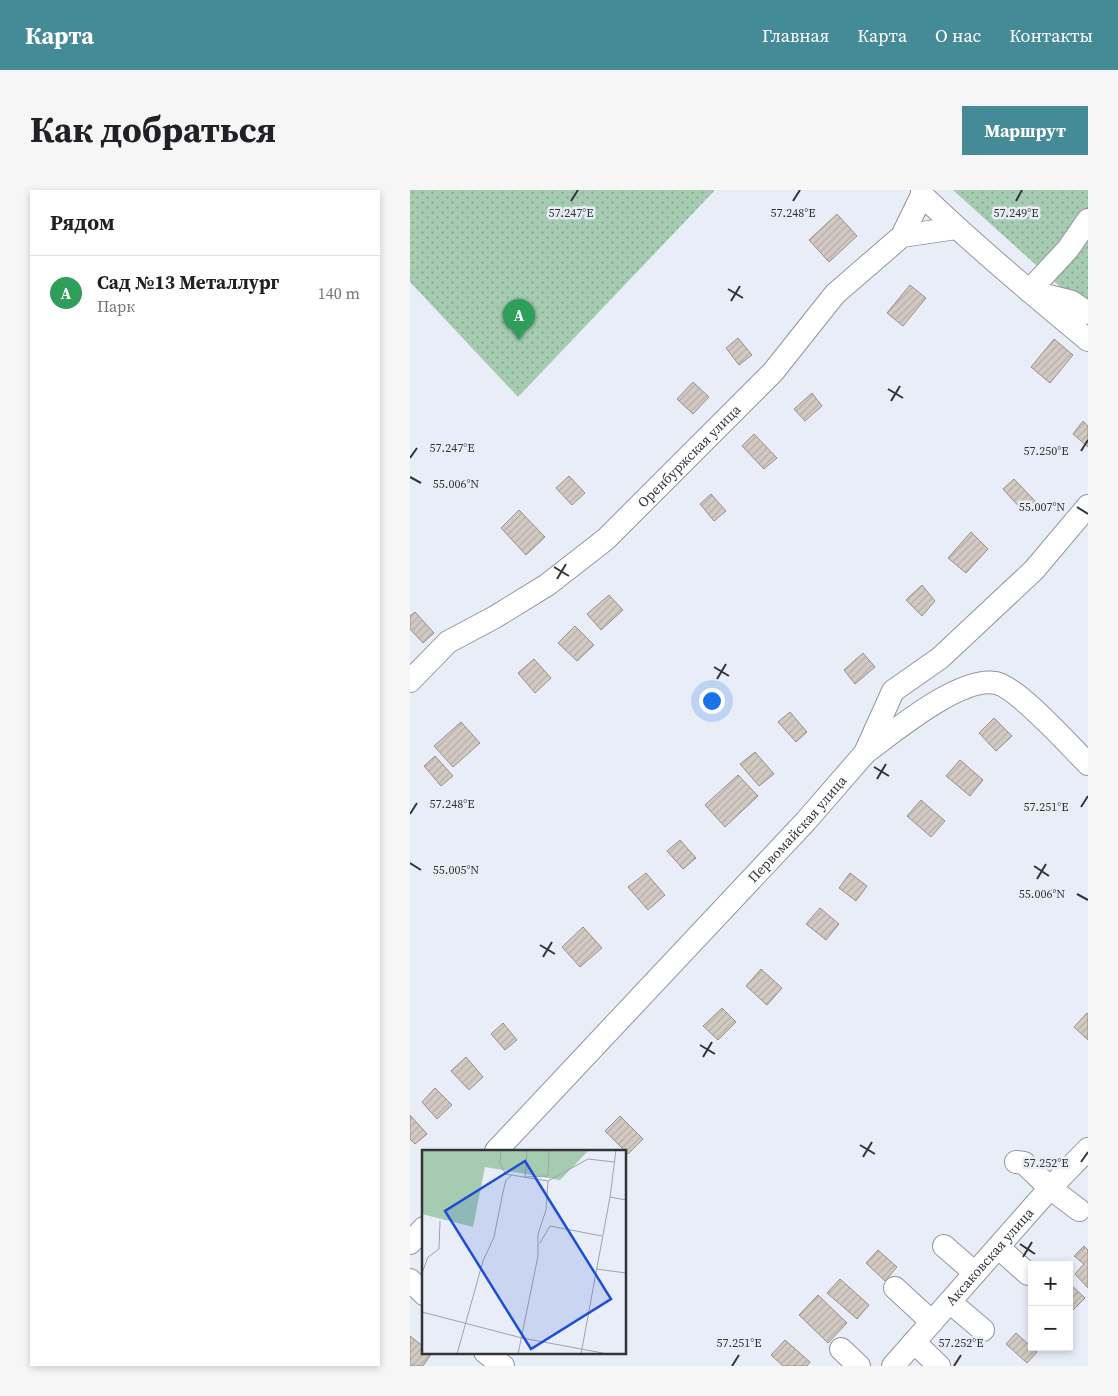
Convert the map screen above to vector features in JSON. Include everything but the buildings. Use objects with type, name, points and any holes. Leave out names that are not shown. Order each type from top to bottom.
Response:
[{"type":"street","points":[[902,236],[922,192],[956,228],[1088,340]]},
{"type":"street","points":[[1028,291],[1068,249],[1088,220]]},
{"type":"street","points":[[902,236],[956,228]]},
{"type":"street","name":"Оренбуржская улица","points":[[410,681],[448,642],[495,617],[547,585],[606,539],[773,372],[835,294],[902,236]]},
{"type":"street","points":[[1028,291],[1072,302],[1088,313]]},
{"type":"street","name":"Первомайская улица","points":[[497,1150],[806,821],[865,753],[893,691],[940,658],[1034,570],[1088,506]]},
{"type":"street","points":[[865,753],[934,703],[976,684],[997,683],[1016,692],[1088,764]]},
{"type":"street","name":"Аксаковская улица","points":[[893,1366],[1050,1188],[1088,1149]]},
{"type":"street","points":[[1016,1162],[1024,1163],[1050,1188],[1079,1210]]},
{"type":"street","points":[[410,1243],[422,1230]]},
{"type":"street","points":[[944,1246],[975,1273]]},
{"type":"street","points":[[998,1247],[1028,1274]]},
{"type":"street","points":[[410,1280],[422,1292]]},
{"type":"street","points":[[895,1288],[932,1322]]},
{"type":"street","points":[[950,1302],[983,1330]]},
{"type":"street","points":[[914,1342],[939,1366]]},
{"type":"street","points":[[840,1349],[859,1366]]},
{"type":"street","points":[[488,1354],[503,1366]]},
{"type":"green space","points":[[410,190],[715,190],[518,397],[410,282]]},
{"type":"green space","points":[[953,190],[1088,190],[1088,312]]},
{"type":"place","name":"Сад №13 Металлург","points":[[519,340]]}]
